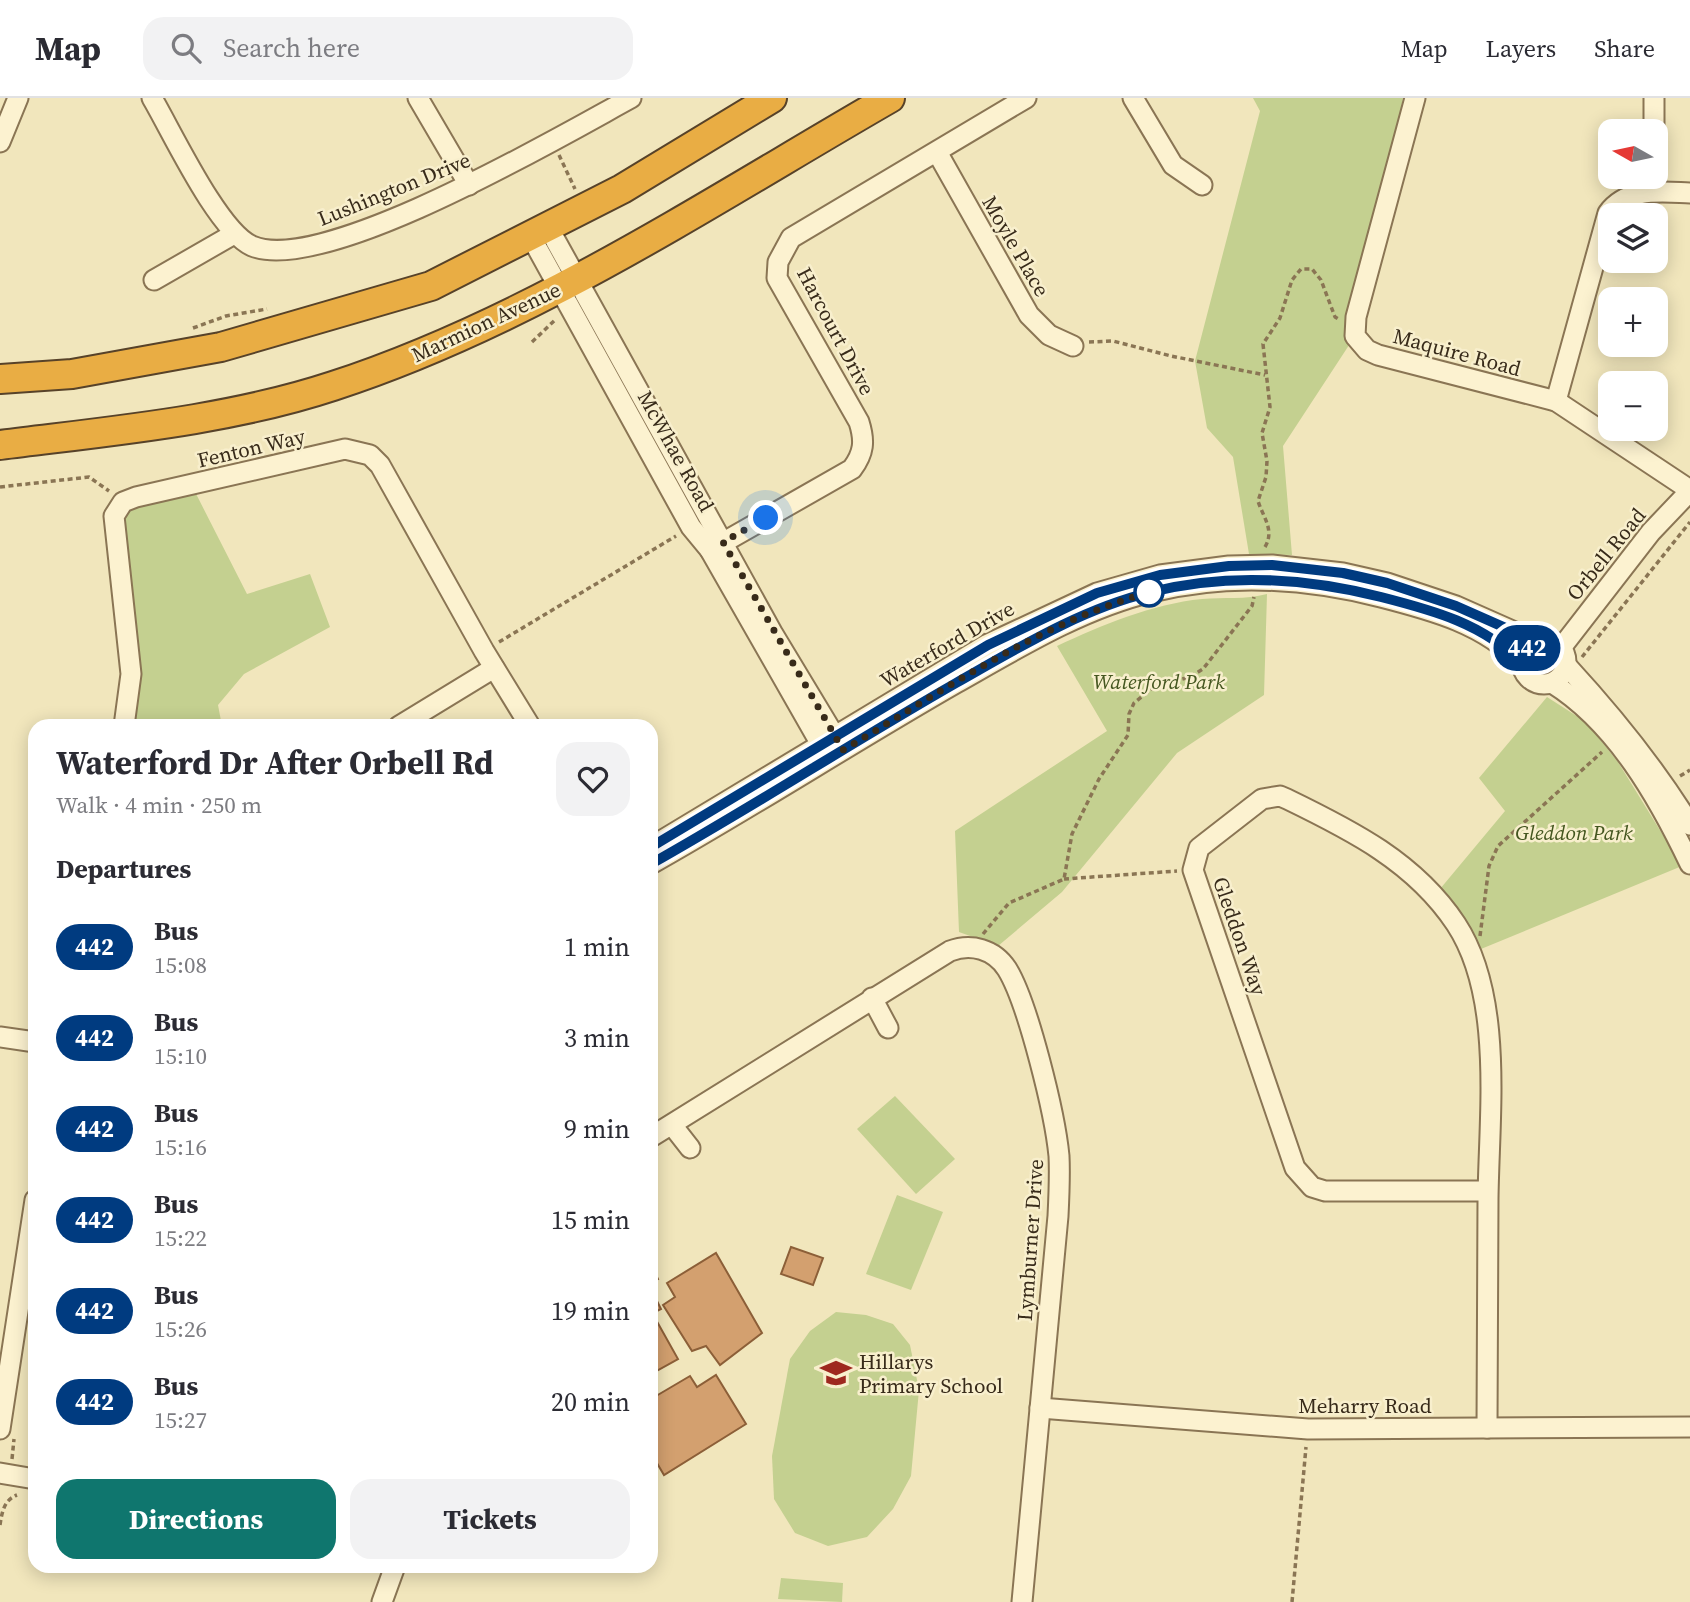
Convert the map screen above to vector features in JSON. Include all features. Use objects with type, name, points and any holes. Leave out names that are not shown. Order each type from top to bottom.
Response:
[{"type":"highway","points":[[0,379],[72,374],[221,347],[431,286],[622,189],[772,98]]},
{"type":"highway","name":"Marmion Avenue","points":[[0,444],[170,424],[332,387],[442,347],[567,284],[890,98]]},
{"type":"street","points":[[0,142],[18,98]]},
{"type":"street","points":[[152,98],[233,234],[154,280]]},
{"type":"street","points":[[418,98],[469,185]]},
{"type":"street","name":"Lushington Drive","points":[[233,234],[252,246],[302,249],[381,223],[469,185],[631,98]]},
{"type":"street","name":"Harcourt Drive","points":[[716,546],[852,469],[861,458],[864,444],[859,422],[777,278],[784,250],[791,238],[1026,98]]},
{"type":"street","points":[[1133,98],[1173,165],[1202,186]]},
{"type":"street","points":[[1354,327],[1415,98]]},
{"type":"street","points":[[1654,98],[1654,119]]},
{"type":"street","name":"Moyle Place","points":[[937,152],[1029,315],[1049,335],[1073,346]]},
{"type":"street","points":[[1668,188],[1690,193]]},
{"type":"street","points":[[1556,401],[1603,224],[1622,198],[1643,189]]},
{"type":"street","name":"McWhae Road","points":[[539,231],[691,527],[716,546]]},
{"type":"street","name":"McWhae Road","points":[[567,284],[832,747]]},
{"type":"street","name":"Maquire Road","points":[[1354,327],[1360,343],[1378,355],[1556,401],[1690,490]]},
{"type":"street","name":"Fenton Way","points":[[123,502],[345,449],[370,455],[380,465],[484,651],[526,719]]},
{"type":"street","name":"Orbell Road","points":[[1570,660],[1651,532],[1690,490]]},
{"type":"street","points":[[123,502],[114,516],[131,674],[125,719]]},
{"type":"street","name":"Waterford Drive","points":[[658,859],[988,645],[1097,593],[1160,575],[1255,573],[1311,568],[1387,583],[1456,606],[1535,641]]},
{"type":"street","name":"Waterford Drive","points":[[1255,573],[1343,588],[1438,614],[1494,638],[1522,664]]},
{"type":"street","points":[[1690,825],[1629,735],[1570,660],[1549,640],[1535,641],[1525,650],[1522,664],[1532,681],[1552,682],[1579,701],[1608,732],[1666,816],[1690,864]]},
{"type":"street","points":[[1552,682],[1561,676],[1570,660]]},
{"type":"street","points":[[410,719],[494,668]]},
{"type":"street","name":"Waterford Drive","points":[[658,843],[832,747]]},
{"type":"street","name":"Gleddon Way","points":[[1487,1428],[1488,1191],[1488,1029],[1478,976],[1468,945],[1437,898],[1372,842],[1280,796],[1262,799],[1199,848],[1193,870],[1295,1168],[1311,1187],[1325,1191],[1488,1191]]},
{"type":"street","points":[[658,1133],[950,951],[962,946],[974,947]]},
{"type":"street","name":"Lymburner Drive","points":[[974,947],[1006,967],[1013,982],[1023,1007],[1056,1136],[1058,1216],[1022,1602]]},
{"type":"street","points":[[872,998],[888,1028]]},
{"type":"street","points":[[0,1037],[28,1041]]},
{"type":"street","points":[[0,1051],[28,1055]]},
{"type":"street","points":[[672,1125],[690,1148]]},
{"type":"street","points":[[0,1429],[28,1278]]},
{"type":"street","name":"Meharry Road","points":[[1040,1408],[1308,1429],[1690,1427]]},
{"type":"street","points":[[0,1473],[28,1478]]},
{"type":"street","points":[[382,1602],[392,1573]]},
{"type":"path","points":[[1064,878],[1072,834],[1099,779],[1128,735],[1129,714],[1134,703],[1155,686],[1190,677],[1212,661],[1226,637],[1252,606],[1254,554],[1265,547],[1270,538],[1258,501],[1268,461],[1262,433],[1270,407],[1263,344],[1280,318],[1292,279],[1301,269],[1312,269],[1321,280],[1335,317],[1354,327]]},
{"type":"path","points":[[190,330],[226,316],[274,309]]},
{"type":"path","points":[[1073,346],[1113,341],[1265,375]]},
{"type":"path","points":[[0,487],[89,477],[123,502]]},
{"type":"path","points":[[1570,660],[1581,658],[1690,522]]},
{"type":"path","points":[[484,651],[691,527]]},
{"type":"path","points":[[1468,945],[1482,934],[1489,866],[1498,846],[1602,752]]},
{"type":"path","points":[[974,947],[1009,903],[1064,878],[1193,870]]},
{"type":"path","points":[[1292,1602],[1308,1429]]},
{"type":"green space","points":[[1253,98],[1403,98],[1355,336],[1283,446],[1292,555],[1249,554],[1233,457],[1207,428],[1195,361],[1260,111]]},
{"type":"green space","points":[[191,484],[247,594],[310,574],[330,627],[244,674],[218,705],[221,719],[127,719],[117,509]]},
{"type":"green space","name":"Waterford Park","points":[[1267,594],[1264,695],[1177,753],[1062,892],[998,946],[959,932],[955,831],[1107,731],[1057,646],[1109,623],[1165,606],[1202,599],[1243,598]]},
{"type":"green space","name":"Gleddon Park","points":[[1547,697],[1586,722],[1618,762],[1682,866],[1481,949],[1463,917],[1440,889],[1505,811],[1479,778]]},
{"type":"green space","points":[[895,1096],[955,1159],[916,1194],[857,1129]]},
{"type":"green space","points":[[897,1195],[943,1212],[911,1290],[866,1274]]},
{"type":"green space","points":[[836,1312],[866,1315],[893,1324],[910,1345],[919,1390],[911,1476],[893,1509],[867,1537],[828,1546],[795,1533],[774,1499],[772,1456],[790,1359],[810,1331]]},
{"type":"green space","points":[[781,1578],[843,1583],[842,1602],[778,1599]]},
{"type":"building","points":[[791,1247],[823,1258],[813,1285],[781,1274]]},
{"type":"building","points":[[716,1253],[762,1333],[720,1365],[706,1346],[692,1351],[663,1305],[675,1297],[667,1283]]},
{"type":"building","points":[[658,1323],[678,1359],[658,1370]]},
{"type":"building","points":[[716,1375],[746,1424],[664,1475],[658,1465],[658,1395],[690,1376],[697,1387]]},
{"type":"bus line","name":"442","points":[[658,843],[988,645],[1097,593],[1160,575],[1229,566],[1272,565],[1343,573],[1387,583],[1456,606],[1535,641],[1525,650],[1522,664],[1494,638],[1438,614],[1343,588],[1297,581],[1212,582],[1154,591],[1124,599],[1049,631],[658,860]]},
{"type":"place","name":"Hillarys Primary School","points":[[836,1373]]},
{"type":"route","points":[[766,518],[723,542],[773,634],[843,750],[1049,631],[1124,599],[1154,591],[1149,592]]}]
